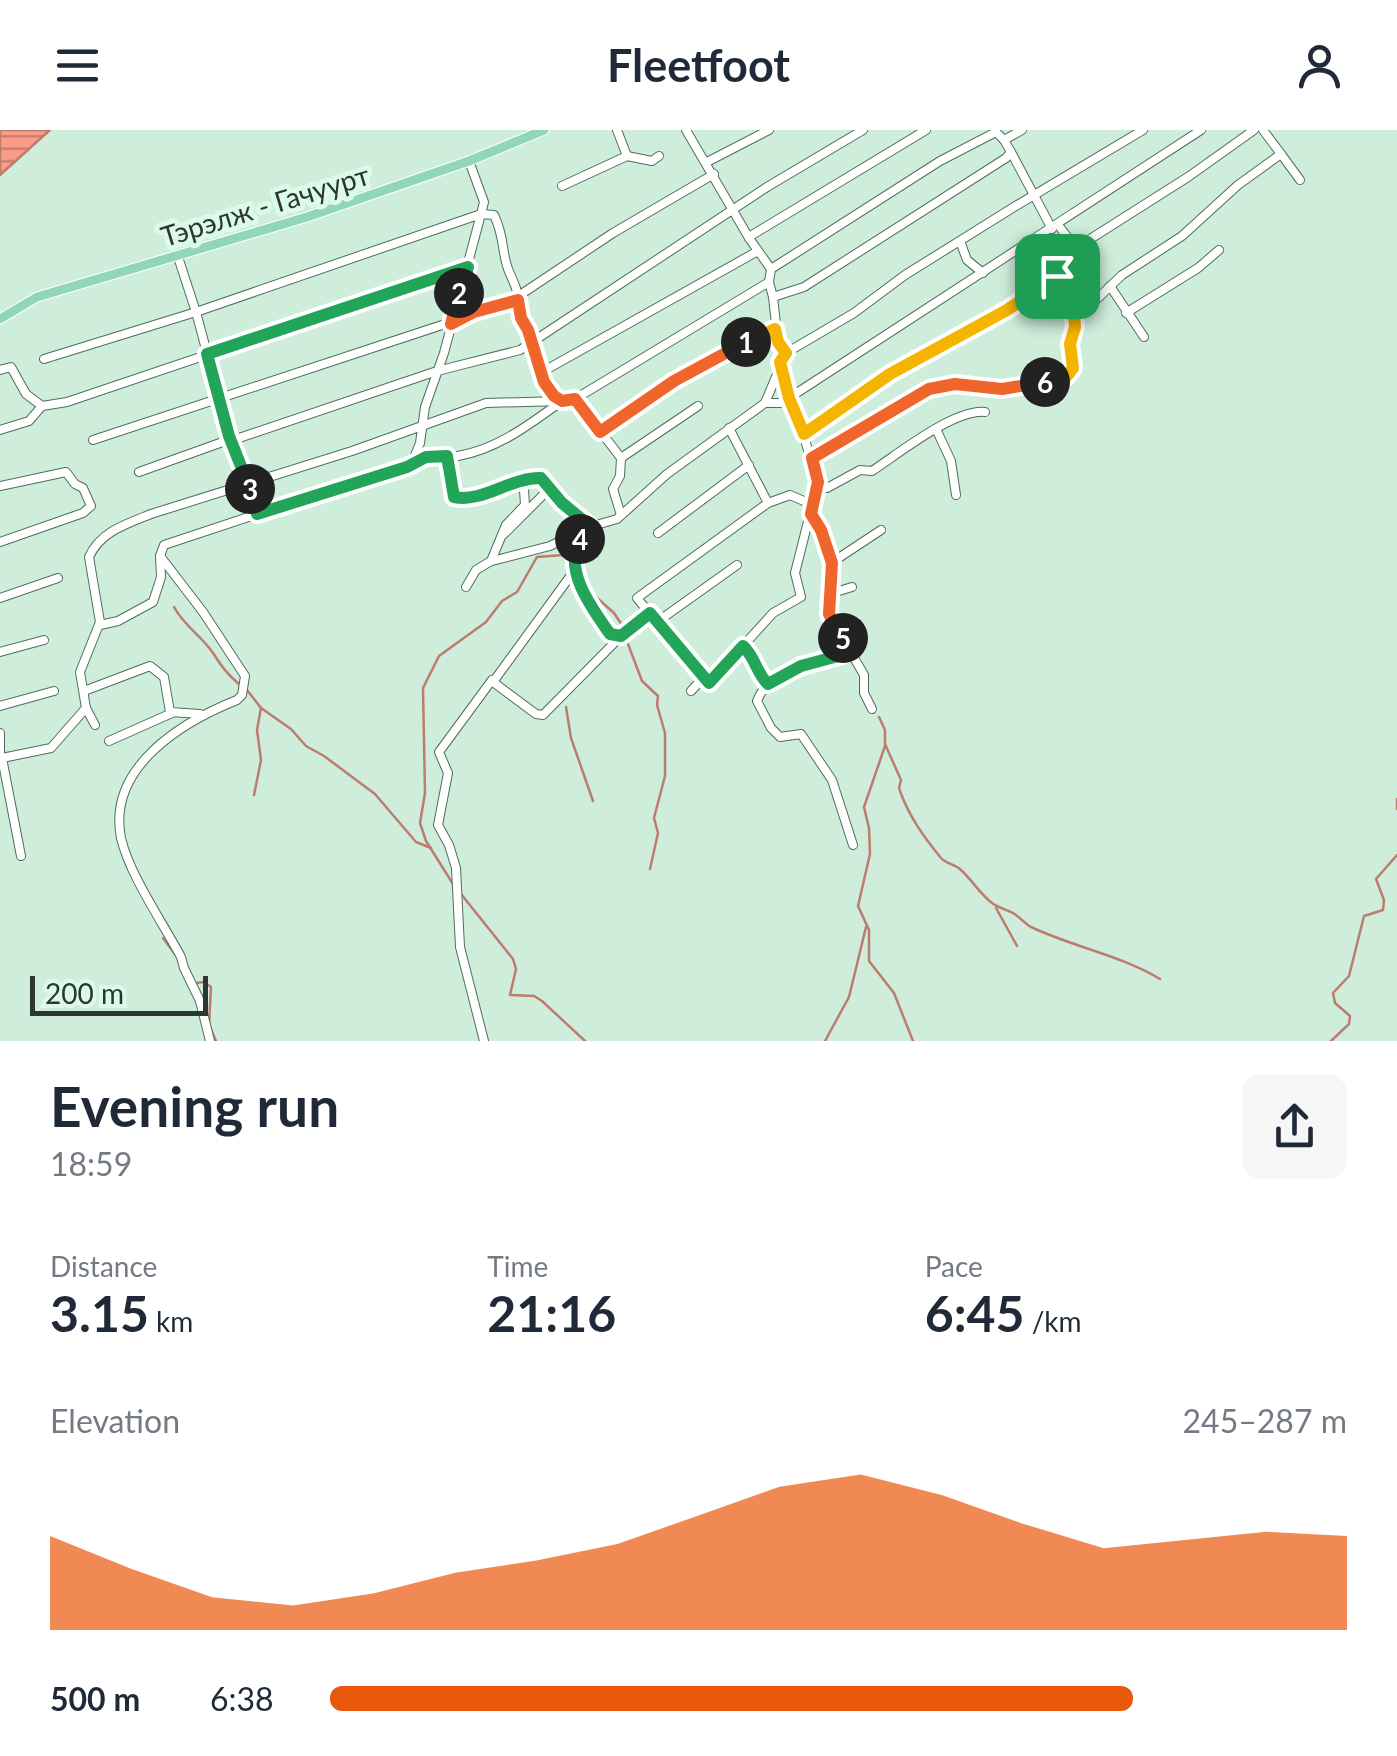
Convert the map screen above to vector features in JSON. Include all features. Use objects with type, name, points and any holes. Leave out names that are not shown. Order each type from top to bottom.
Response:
[{"type":"main road","name":"Тэрэлж - Гачуурт","points":[[0,319],[19,305],[62,288],[178,258],[469,161],[544,130]]},
{"type":"street","points":[[617,130],[628,156]]},
{"type":"street","points":[[686,130],[771,269]]},
{"type":"street","points":[[707,162],[768,130]]},
{"type":"street","points":[[140,472],[437,371],[520,350],[767,187],[863,130]]},
{"type":"street","points":[[749,238],[926,130]]},
{"type":"street","points":[[1004,140],[1022,130]]},
{"type":"street","points":[[765,404],[786,353],[1143,130]]},
{"type":"street","points":[[466,587],[476,570],[491,561],[550,546],[588,527],[609,523],[667,474],[765,404],[789,398],[1201,130]]},
{"type":"street","points":[[804,434],[890,374],[1007,310],[1071,264],[1076,248],[1174,187],[1254,130]]},
{"type":"street","points":[[1263,130],[1300,180]]},
{"type":"street","points":[[786,353],[775,329],[768,282],[771,269],[940,161],[996,131],[1032,196],[1076,248]]},
{"type":"street","points":[[772,297],[804,288],[1011,152]]},
{"type":"street","points":[[1074,314],[1182,236],[1238,185],[1281,154]]},
{"type":"street","points":[[562,186],[628,156],[652,161],[660,156]]},
{"type":"street","points":[[412,464],[484,202],[469,161]]},
{"type":"street","points":[[94,440],[451,324],[519,297],[613,233],[714,174]]},
{"type":"street","points":[[44,359],[196,312],[480,214],[494,215],[505,239],[508,268],[546,388],[562,401]]},
{"type":"street","points":[[960,242],[967,260],[983,273]]},
{"type":"street","points":[[1126,313],[1198,268],[1219,250]]},
{"type":"street","points":[[542,372],[758,251]]},
{"type":"street","points":[[178,258],[218,399],[257,514]]},
{"type":"street","points":[[0,370],[11,366],[26,394],[42,406],[68,402],[468,267]]},
{"type":"street","points":[[1057,276],[1059,305]]},
{"type":"street","points":[[95,725],[86,708],[80,672],[100,625],[89,557],[100,540],[122,525],[352,451],[486,402],[575,399],[768,282]]},
{"type":"street","points":[[1110,286],[1144,337]]},
{"type":"street","points":[[1007,310],[1041,302],[1059,305],[1074,314]]},
{"type":"street","points":[[812,458],[929,389],[955,384],[1002,389],[1070,375],[1074,314]]},
{"type":"street","points":[[600,432],[674,381],[775,329]]},
{"type":"street","points":[[780,362],[818,482],[812,510],[795,573],[801,597],[773,613],[709,683],[637,598],[768,504],[790,495],[812,510],[821,530],[832,563],[829,614],[859,663],[864,693],[872,709]]},
{"type":"street","points":[[575,399],[620,458],[620,476],[613,489],[620,515]]},
{"type":"street","points":[[100,625],[118,621],[153,602],[162,577],[160,556],[168,542],[431,456],[460,456],[498,442],[562,401]]},
{"type":"street","points":[[0,430],[34,418],[42,406]]},
{"type":"street","points":[[620,458],[698,406]]},
{"type":"street","points":[[818,482],[827,488],[860,470],[872,471],[974,411],[984,412]]},
{"type":"street","points":[[729,428],[768,504]]},
{"type":"street","points":[[937,431],[952,461],[956,495]]},
{"type":"street","points":[[447,456],[454,497],[466,498],[541,478],[588,527]]},
{"type":"street","points":[[658,533],[748,465]]},
{"type":"street","points":[[0,486],[66,472],[83,488],[91,506],[83,513],[0,542]]},
{"type":"street","points":[[491,561],[506,524],[526,500],[521,486],[513,483]]},
{"type":"street","points":[[504,534],[546,492],[553,492]]},
{"type":"street","points":[[588,527],[574,548],[574,570],[610,634],[621,636]]},
{"type":"street","points":[[832,563],[880,530]]},
{"type":"street","points":[[160,556],[210,621],[245,676],[242,696],[180,727],[144,760],[127,787],[120,822],[129,860],[182,957],[200,1001],[210,1041]]},
{"type":"street","points":[[658,622],[737,566]]},
{"type":"street","points":[[484,1041],[460,947],[456,868],[450,845],[438,824],[448,772],[438,752],[574,570]]},
{"type":"street","points":[[0,598],[58,578]]},
{"type":"street","points":[[829,594],[852,587]]},
{"type":"street","points":[[492,680],[536,714],[543,715],[621,636],[650,613]]},
{"type":"street","points":[[0,652],[44,640]]},
{"type":"street","points":[[844,640],[845,649],[836,658],[801,666],[768,684],[757,701],[780,737],[801,734],[832,780],[852,845]]},
{"type":"street","points":[[743,646],[768,684]]},
{"type":"street","points":[[84,691],[150,666],[164,677],[172,713]]},
{"type":"street","points":[[691,691],[703,678]]},
{"type":"street","points":[[0,706],[54,691]]},
{"type":"street","points":[[1,759],[50,748],[86,708]]},
{"type":"street","points":[[109,740],[172,713],[202,714]]},
{"type":"street","points":[[0,733],[1,759],[21,856]]},
{"type":"shaded area","points":[[0,130],[50,130],[0,175]]},
{"type":"waterway","points":[[453,884],[426,841],[420,823],[425,793],[423,688],[439,656],[486,622],[502,601],[517,592],[537,557],[563,555]]},
{"type":"waterway","points":[[596,597],[624,628]]},
{"type":"waterway","points":[[174,607],[240,685]]},
{"type":"waterway","points":[[625,636],[642,681],[658,696],[665,733],[665,776],[654,818],[658,833],[650,869]]},
{"type":"waterway","points":[[247,690],[261,708],[291,729],[306,746],[375,794],[416,842],[431,848]]},
{"type":"waterway","points":[[566,707],[571,738],[593,801]]},
{"type":"waterway","points":[[254,795],[261,760],[257,730],[261,708]]},
{"type":"waterway","points":[[879,717],[885,730],[885,746],[864,807],[870,854],[858,906],[869,930],[869,961],[894,993],[913,1041]]},
{"type":"waterway","points":[[885,744],[901,780],[903,798],[922,833],[941,858],[961,870],[988,899],[1031,927],[1160,979]]},
{"type":"waterway","points":[[1397,799],[1397,809]]},
{"type":"waterway","points":[[1331,1041],[1349,1024],[1350,1016],[1335,1003],[1333,993],[1349,976],[1364,916],[1383,910],[1384,900],[1376,879],[1397,855]]},
{"type":"waterway","points":[[461,894],[513,959],[516,969],[510,995],[534,996],[585,1041]]},
{"type":"waterway","points":[[996,908],[1017,946]]},
{"type":"waterway","points":[[825,1041],[849,997],[866,927]]},
{"type":"waterway","points":[[163,938],[180,961]]},
{"type":"waterway","points":[[196,983],[204,982],[211,987],[209,1025],[216,1041]]},
{"type":"route","points":[[468,267],[451,324],[474,312],[518,300],[546,388],[562,401],[575,399],[600,432],[674,381],[775,329],[786,353],[780,362],[789,398],[804,434],[890,374],[1007,310],[1057,276],[1059,305],[1074,314],[1070,375],[1002,389],[955,384],[929,389],[812,458],[818,482],[811,514],[832,563],[829,614],[845,649],[836,658],[801,666],[768,684],[743,646],[709,683],[650,613],[621,636],[610,634],[575,573],[574,548],[590,526],[562,503],[541,478],[466,498],[454,497],[447,456],[431,456],[257,514],[229,436],[207,354],[468,267]]}]
